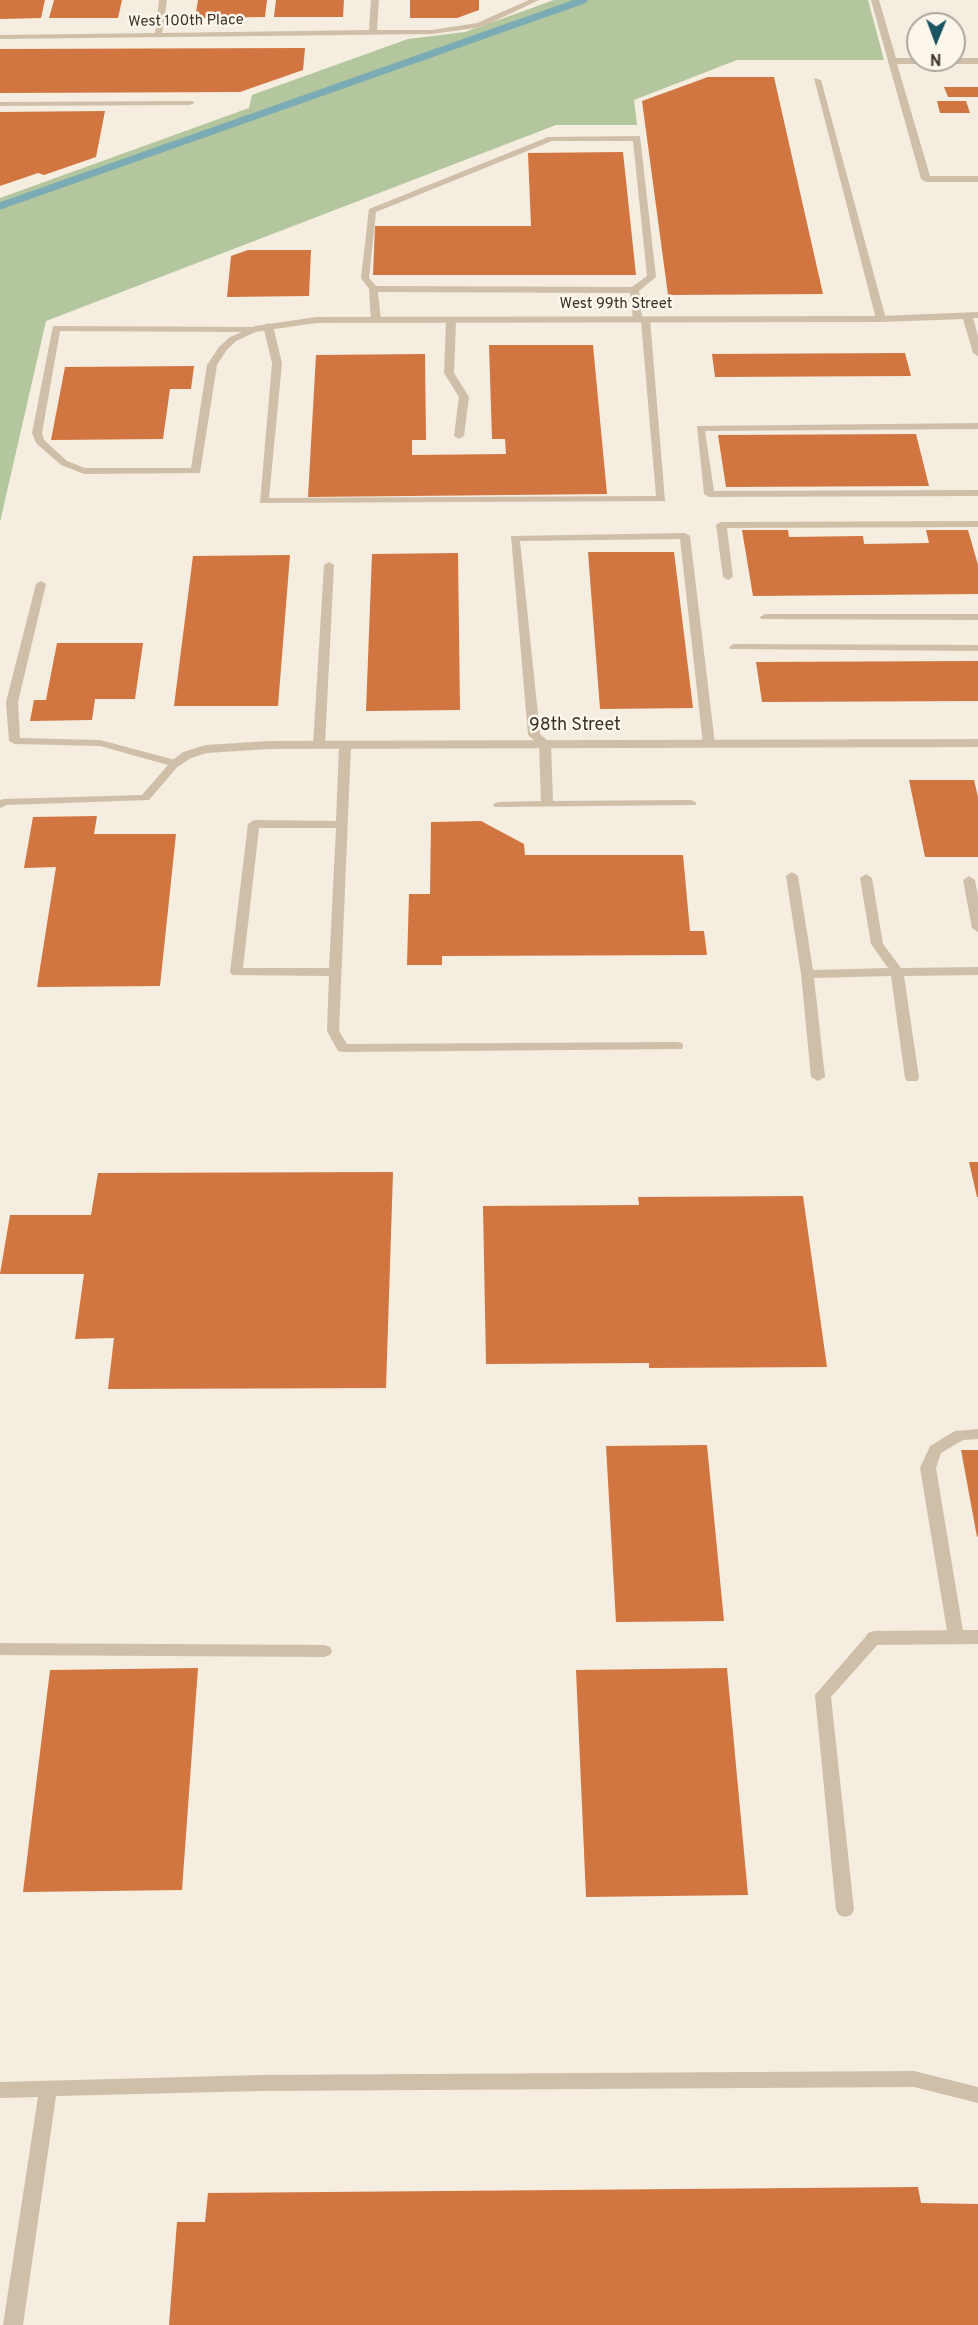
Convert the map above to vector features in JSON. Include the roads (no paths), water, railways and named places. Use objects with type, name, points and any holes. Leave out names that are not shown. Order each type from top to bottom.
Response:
[{"type":"street","points":[[875,0],[926,180],[978,179]]},
{"type":"street","points":[[892,62],[978,61]]},
{"type":"street","points":[[973,316],[978,353]]},
{"type":"street","name":"West 99th Street","points":[[255,329],[316,320],[881,319],[973,316]]},
{"type":"street","name":"98th Street","points":[[175,763],[186,755],[206,749],[236,746],[978,743]]},
{"type":"street","points":[[874,1638],[978,1637]]},
{"type":"lane","points":[[158,36],[164,0]]},
{"type":"lane","points":[[373,33],[375,0]]},
{"type":"lane","name":"West 100th Place","points":[[0,37],[432,32],[479,25],[535,0]]},
{"type":"lane","points":[[817,80],[881,319]]},
{"type":"lane","points":[[0,104],[190,103]]},
{"type":"lane","points":[[373,289],[634,290],[651,277],[637,138],[550,139],[372,210],[365,278],[373,289],[376,320]]},
{"type":"lane","points":[[268,326],[277,363],[264,501],[661,499],[642,320],[634,290]]},
{"type":"lane","points":[[451,320],[449,373],[464,397],[459,436]]},
{"type":"lane","points":[[56,328],[255,329],[233,339],[222,349],[212,365],[196,471],[108,473],[84,471],[64,463],[39,441],[37,433],[56,328]]},
{"type":"lane","points":[[978,426],[700,428],[709,494],[978,492]]},
{"type":"lane","points":[[728,577],[722,525],[978,524]]},
{"type":"lane","points":[[547,804],[545,744],[534,735],[515,538],[685,536],[709,744]]},
{"type":"lane","points":[[319,745],[329,565]]},
{"type":"lane","points":[[0,805],[4,802],[145,798],[175,763],[100,742],[15,741],[12,702],[40,584]]},
{"type":"lane","points":[[765,617],[978,617]]},
{"type":"lane","points":[[734,647],[978,648]]},
{"type":"lane","points":[[345,745],[333,1031],[343,1048],[677,1046]]},
{"type":"lane","points":[[499,805],[691,803]]},
{"type":"lane","points":[[335,972],[236,972],[254,824],[341,825]]},
{"type":"lane","points":[[792,876],[807,974],[818,1077]]},
{"type":"lane","points":[[866,878],[877,944],[897,972],[912,1077]]},
{"type":"lane","points":[[969,880],[978,928]]},
{"type":"lane","points":[[807,974],[978,971]]},
{"type":"lane","points":[[956,1637],[928,1468],[935,1450],[960,1435],[978,1434]]},
{"type":"lane","points":[[845,1911],[823,1695],[874,1638]]},
{"type":"lane","points":[[0,1649],[324,1652]]},
{"type":"lane","points":[[0,2090],[260,2082],[914,2079],[978,2095]]},
{"type":"lane","points":[[13,2325],[48,2090]]},
{"type":"waterway","points":[[0,206],[584,0]]}]
